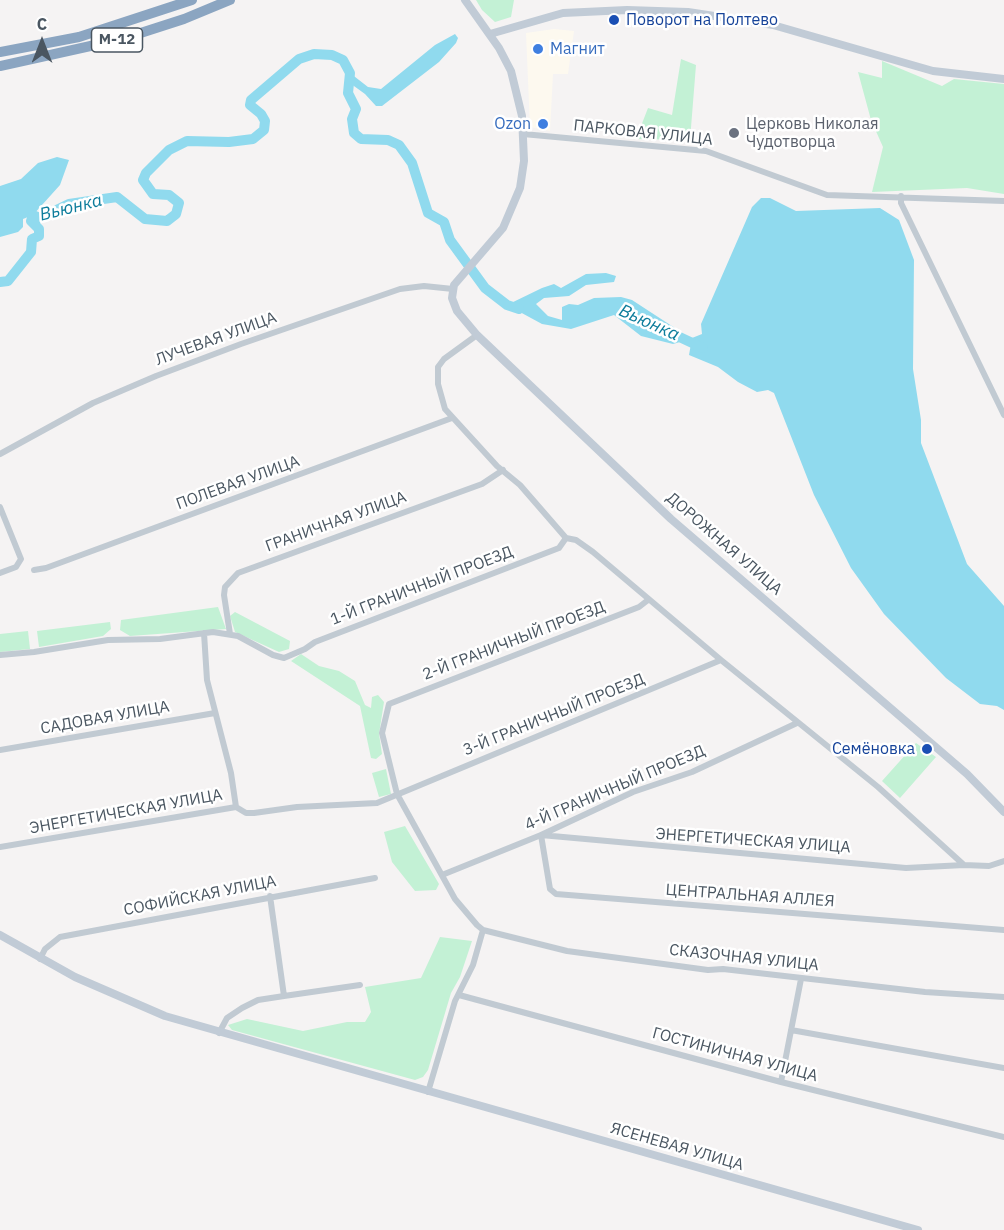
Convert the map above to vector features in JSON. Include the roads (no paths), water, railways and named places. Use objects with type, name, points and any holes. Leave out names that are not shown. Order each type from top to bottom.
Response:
[{"type":"highway","name":"М-12","points":[[0,52],[79,37],[192,0]]},
{"type":"highway","name":"М-12","points":[[0,66],[122,39],[184,19],[231,0]]},
{"type":"main road","points":[[453,289],[457,280],[502,228],[517,198],[524,161],[519,102],[511,71],[490,34],[465,0]]},
{"type":"main road","points":[[490,34],[563,13],[627,10],[687,12],[773,25],[933,71],[1004,80]]},
{"type":"main road","name":"ДОРОЖНАЯ УЛИЦА","points":[[453,289],[455,306],[477,335],[664,512],[958,767],[1004,812]]},
{"type":"main road","name":"ЯСЕНЕВАЯ УЛИЦА","points":[[0,935],[40,959],[147,1010],[219,1033],[918,1230]]},
{"type":"street","name":"ПАРКОВАЯ УЛИЦА","points":[[523,134],[706,151],[823,194],[1004,201]]},
{"type":"street","points":[[902,196],[901,203],[1004,415]]},
{"type":"street","name":"ЛУЧЕВАЯ УЛИЦА","points":[[0,454],[93,403],[156,376],[251,341],[400,289],[424,286],[453,289]]},
{"type":"street","points":[[477,335],[444,359],[438,367],[436,377],[442,403],[452,418],[520,484],[566,538],[583,544],[797,723],[878,787],[964,865]]},
{"type":"street","name":"ПОЛЕВАЯ УЛИЦА","points":[[34,570],[46,568],[452,418]]},
{"type":"street","name":"ГРАНИЧНАЯ УЛИЦА","points":[[230,634],[224,595],[225,588],[238,573],[482,484],[503,470]]},
{"type":"street","points":[[0,507],[21,559],[19,564],[0,573]]},
{"type":"street","name":"1-Й ГРАНИЧНЫЙ ПРОЕЗД","points":[[230,634],[284,658],[305,650],[315,642],[559,548],[566,538]]},
{"type":"street","name":"2-Й ГРАНИЧНЫЙ ПРОЕЗД","points":[[397,794],[382,733],[389,704],[639,607],[648,600]]},
{"type":"street","points":[[0,655],[46,651],[108,640],[160,639],[204,633],[230,634]]},
{"type":"street","points":[[204,633],[207,680],[231,773],[236,807]]},
{"type":"street","name":"3-Й ГРАНИЧНЫЙ ПРОЕЗД","points":[[397,794],[721,660]]},
{"type":"street","name":"САДОВАЯ УЛИЦА","points":[[0,750],[215,712]]},
{"type":"street","name":"4-Й ГРАНИЧНЫЙ ПРОЕЗД","points":[[442,874],[540,835],[633,792],[692,772],[797,723]]},
{"type":"street","points":[[397,794],[455,899],[483,930],[473,965],[459,995],[428,1092]]},
{"type":"street","name":"ЭНЕРГЕТИЧЕСКАЯ УЛИЦА","points":[[0,847],[236,807],[246,813],[254,813],[297,807],[366,805],[390,799],[397,794]]},
{"type":"street","name":"ЭНЕРГЕТИЧЕСКАЯ УЛИЦА","points":[[540,835],[906,868],[989,866],[1004,861]]},
{"type":"street","name":"ЦЕНТРАЛЬНАЯ АЛЛЕЯ","points":[[540,835],[550,889],[556,894],[1004,930]]},
{"type":"street","name":"СОФИЙСКАЯ УЛИЦА","points":[[40,959],[50,945],[60,937],[375,878]]},
{"type":"street","points":[[270,896],[284,996]]},
{"type":"street","name":"СКАЗОЧНАЯ УЛИЦА","points":[[483,930],[567,951],[708,970],[723,969],[925,992],[1004,997]]},
{"type":"street","points":[[781,1082],[801,979]]},
{"type":"street","points":[[219,1033],[227,1018],[258,1000],[360,985]]},
{"type":"street","name":"ГОСТИНИЧНАЯ УЛИЦА","points":[[459,995],[781,1082],[1004,1137]]},
{"type":"street","points":[[791,1030],[1004,1068]]},
{"type":"water","points":[[455,34],[458,38],[456,43],[439,62],[382,106],[376,106],[365,94],[347,81],[350,73],[368,87],[381,89],[435,45]]},
{"type":"water","points":[[57,157],[69,160],[60,185],[33,215],[23,219],[23,227],[18,232],[0,237],[0,186],[21,179],[38,163]]},
{"type":"water","points":[[761,198],[770,198],[796,211],[880,208],[899,220],[914,260],[913,369],[921,420],[921,443],[967,564],[1004,606],[1004,710],[997,706],[980,704],[946,678],[884,614],[851,568],[814,495],[774,393],[768,390],[757,392],[738,382],[718,367],[689,355],[692,338],[702,334],[701,324],[752,207]]},
{"type":"water","points":[[606,273],[616,276],[614,282],[586,285],[569,296],[544,298],[536,304],[548,316],[562,320],[562,307],[569,304],[578,305],[594,298],[621,297],[632,300],[678,330],[683,335],[680,342],[673,344],[641,336],[614,315],[571,329],[542,324],[507,305],[554,284],[561,288],[586,274]]},
{"type":"waterway","name":"Вьюнка","points":[[0,282],[8,281],[31,252],[32,239],[39,236],[39,229],[31,221],[33,215],[40,218],[69,204],[117,197],[145,219],[167,221],[176,214],[179,203],[169,195],[153,194],[143,180],[146,173],[169,150],[187,141],[229,142],[253,139],[264,130],[265,121],[261,114],[250,105],[251,100],[299,59],[314,54],[332,55],[343,60],[350,73],[348,93],[356,109],[352,119],[354,133],[361,139],[388,140],[399,145],[412,163],[428,213],[444,222],[450,240],[485,288],[507,305],[519,309]]},
{"type":"waterway","name":"Вьюнка","points":[[671,333],[703,348]]},
{"type":"place","name":"Поворот на Полтево","points":[[614,20]]},
{"type":"place","name":"Магнит","points":[[538,49]]},
{"type":"place","name":"Ozon","points":[[543,124]]},
{"type":"place","name":"Церковь Николая Чудотворца","points":[[734,133]]},
{"type":"place","name":"Семёновка","points":[[927,749]]}]
